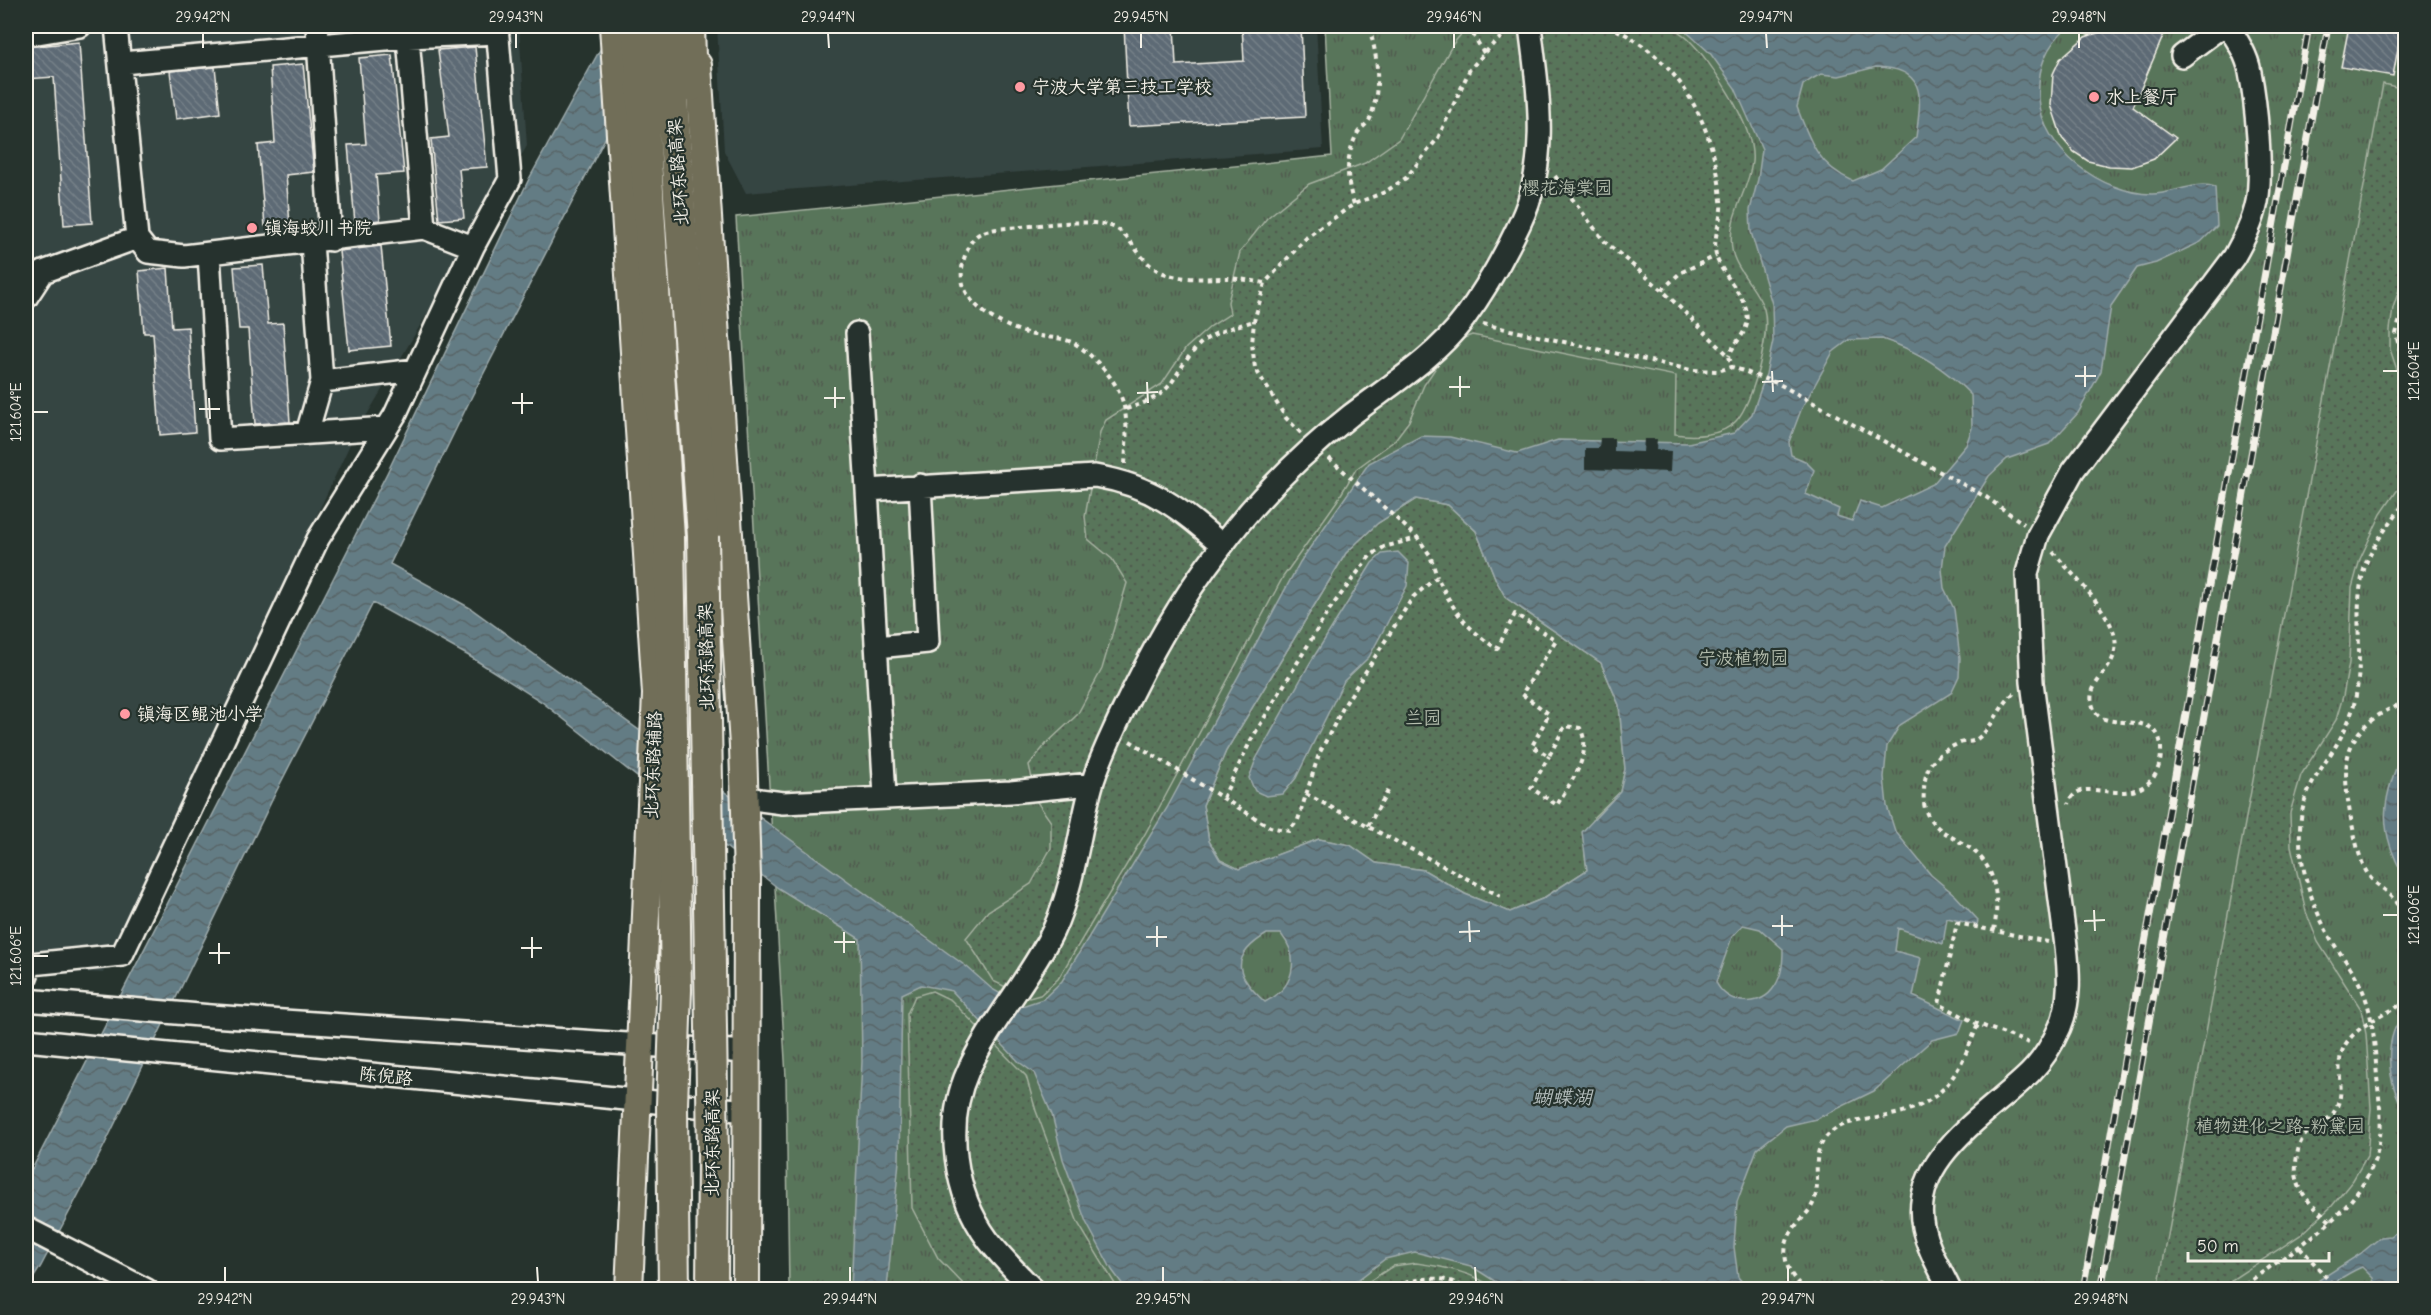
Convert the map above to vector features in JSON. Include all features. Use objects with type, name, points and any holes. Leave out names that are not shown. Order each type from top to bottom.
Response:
[{"type":"highway","points":[[619,26],[669,538]]},
{"type":"highway","name":"北环东路高架","points":[[638,26],[669,538],[676,990],[672,1105],[674,1290]]},
{"type":"highway","name":"北环东路高架","points":[[667,26],[703,536],[711,983],[712,1290]]},
{"type":"highway","points":[[689,26],[703,536]]},
{"type":"main road","name":"北环东路辅路","points":[[614,26],[656,694],[642,1044],[637,1101],[629,1290]]},
{"type":"main road","points":[[695,26],[743,746],[747,877],[746,1290]]},
{"type":"street","points":[[26,35],[80,26]]},
{"type":"street","points":[[116,26],[122,63],[137,238],[148,252],[184,256],[209,254],[424,228],[473,247]]},
{"type":"street","points":[[1034,1290],[1006,1262],[982,1230],[964,1189],[954,1151],[958,1109],[967,1072],[1037,963],[1065,903],[1091,784],[1147,658],[1178,607],[1222,545],[1314,445],[1408,372],[1464,320],[1521,221],[1531,193],[1538,156],[1540,124],[1530,26]]},
{"type":"street","points":[[2182,56],[2222,26]]},
{"type":"street","points":[[1950,1290],[1930,1251],[1923,1226],[1921,1205],[1929,1182],[1939,1160],[1959,1134],[2031,1072],[2061,1025],[2067,1000],[2069,974],[2066,946],[2032,682],[2027,573],[2038,535],[2073,471],[2234,257],[2250,230],[2258,199],[2260,160],[2250,71],[2244,51],[2228,26]]},
{"type":"street","points":[[26,977],[31,964],[122,955],[318,539],[387,428],[473,247],[510,179],[497,29],[318,35],[122,63]]},
{"type":"street","points":[[407,31],[424,228]]},
{"type":"street","points":[[307,434],[322,381],[318,35]]},
{"type":"street","points":[[26,298],[43,272],[137,238]]},
{"type":"street","points":[[209,254],[220,439],[387,428]]},
{"type":"street","points":[[857,333],[885,796]]},
{"type":"street","points":[[322,381],[416,370]]},
{"type":"street","points":[[867,490],[1095,476],[1124,481],[1158,495],[1222,545]]},
{"type":"street","points":[[877,647],[928,642],[920,485]]},
{"type":"street","points":[[745,798],[783,803],[885,796],[1011,792],[1091,784]]},
{"type":"street","points":[[26,1000],[212,1016],[747,1052]]},
{"type":"street","name":"陈倪路","points":[[26,1040],[747,1111]]},
{"type":"street","points":[[26,1228],[147,1290]]},
{"type":"path","points":[[1354,204],[1348,186],[1350,150],[1359,130],[1371,117],[1376,87],[1375,44],[1368,26]]},
{"type":"path","points":[[1468,26],[1484,53]]},
{"type":"path","points":[[1521,26],[1509,29],[1470,69],[1438,138],[1426,156],[1406,178],[1385,192],[1354,204],[1307,237],[1265,283],[1254,321],[1252,344],[1256,368],[1286,418],[1417,537],[1430,555],[1437,577],[1455,612],[1468,628],[1497,649],[1515,614],[1556,640],[1522,694],[1549,714],[1532,746],[1549,756]]},
{"type":"path","points":[[1608,26],[1646,46],[1682,82],[1712,147],[1722,203],[1716,256],[1747,311],[1747,324],[1729,356]]},
{"type":"path","points":[[2406,154],[2400,187],[2406,215]]},
{"type":"path","points":[[1538,156],[1604,241],[1662,290],[1729,356],[1732,367]]},
{"type":"path","points":[[1124,481],[1126,409],[1116,386],[1103,370],[1073,342],[1034,335],[1000,323],[965,293],[960,274],[965,255],[980,233],[1043,225],[1103,225],[1119,230],[1148,263],[1162,272],[1178,277],[1231,278],[1265,283]]},
{"type":"path","points":[[1662,290],[1680,273],[1716,256]]},
{"type":"path","points":[[2406,296],[2396,334],[2406,377]]},
{"type":"path","points":[[1464,320],[1691,370],[1718,371],[1732,367],[1779,384],[1986,497],[2038,535],[2111,626],[2115,637],[2114,660],[2093,686],[2091,696],[2098,716],[2106,720],[2131,721],[2149,727],[2157,735],[2161,747],[2158,767],[2152,778],[2143,786],[2124,794],[2088,789],[2078,792],[2068,802],[2069,810]]},
{"type":"path","points":[[1126,409],[1151,402],[1171,386],[1199,344],[1232,327],[1254,321]]},
{"type":"path","points":[[2238,1290],[2300,1247],[2330,1221],[2355,1195],[2370,1174],[2378,1150],[2381,1126],[2373,1019],[2358,979],[2322,921],[2304,870],[2300,842],[2302,813],[2308,789],[2345,731],[2352,712],[2359,679],[2358,605],[2366,563],[2406,501]]},
{"type":"path","points":[[1223,798],[1251,740],[1329,610],[1370,556],[1384,547],[1417,537]]},
{"type":"path","points":[[1114,732],[1270,827],[1289,831],[1298,820],[1319,754],[1345,704],[1413,597],[1437,577]]},
{"type":"path","points":[[1994,930],[1996,902],[1991,875],[1977,855],[1936,829],[1923,799],[1925,781],[1930,765],[1946,750],[1961,743],[1974,741],[1987,731],[2004,702],[2016,690],[2032,682]]},
{"type":"path","points":[[2406,702],[2371,718],[2347,753],[2348,800],[2354,832],[2368,875],[2387,892],[2406,917]]},
{"type":"path","points":[[1565,726],[1580,729],[1586,739],[1582,761],[1557,805],[1531,788],[1549,756],[1565,726]]},
{"type":"path","points":[[1368,826],[1388,791]]},
{"type":"path","points":[[1306,794],[1500,896]]},
{"type":"path","points":[[2047,1050],[1978,1024],[1939,1004],[1957,923],[2066,946]]},
{"type":"path","points":[[2330,1221],[2302,1195],[2295,1166],[2299,1146],[2308,1132],[2324,1125],[2340,1100],[2340,1058],[2345,1045],[2373,1019],[2406,1001]]},
{"type":"path","points":[[1807,1290],[1797,1284],[1789,1272],[1785,1259],[1786,1243],[1791,1231],[1813,1203],[1818,1181],[1815,1164],[1826,1137],[1852,1121],[1899,1113],[1923,1106],[1954,1078],[1978,1024]]},
{"type":"path","points":[[2300,1247],[2333,1285],[2356,1286],[2357,1290]]},
{"type":"path","points":[[1389,1290],[1400,1284],[1423,1279],[1446,1281],[1466,1290]]},
{"type":"path","points":[[1844,1290],[1867,1282],[1890,1282],[1905,1290]]},
{"type":"shaded area","name":"镇海蛟川书院","points":[[26,26],[519,26],[527,146],[352,440],[103,973],[26,970]]},
{"type":"shaded area","name":"宁波大学第三技工学校","points":[[717,26],[1316,26],[1323,149],[746,193],[724,151]]},
{"type":"green space","name":"宁波植物园","points":[[1325,26],[2405,26],[2405,1289],[789,1289],[786,1077],[736,217],[1332,156]]},
{"type":"green space","name":"樱花海棠园","points":[[1468,26],[1670,26],[1688,39],[1709,63],[1740,114],[1751,148],[1750,173],[1732,225],[1731,237],[1737,264],[1761,302],[1766,320],[1763,350],[1749,399],[1736,421],[1724,430],[1699,435],[1675,434],[1676,376],[1472,335],[1453,342],[1424,385],[1409,421],[1394,441],[1356,469],[1337,501],[1283,577],[1145,834],[1058,979],[1040,995],[1029,998],[993,981],[966,938],[988,911],[1031,884],[1051,848],[1051,822],[1037,802],[1029,765],[1046,744],[1077,715],[1102,669],[1127,583],[1112,559],[1088,539],[1085,517],[1100,432],[1106,420],[1162,384],[1186,348],[1211,326],[1230,314],[1228,302],[1240,252],[1267,218],[1309,184],[1365,163],[1399,139],[1453,44]]},
{"type":"green space","name":"植物进化之路-粉黛园","points":[[2383,84],[2405,89],[2405,272],[2393,308],[2390,349],[2405,394],[2405,479],[2381,514],[2360,559],[2352,588],[2349,663],[2343,696],[2336,720],[2301,775],[2290,813],[2291,846],[2306,912],[2318,942],[2361,1009],[2366,1034],[2371,1108],[2367,1156],[2353,1180],[2332,1206],[2302,1234],[2233,1279],[2224,1289],[2158,1289]]},
{"type":"green space","name":"兰园","points":[[1416,499],[1448,505],[1476,531],[1506,598],[1601,663],[1619,705],[1625,769],[1620,792],[1594,817],[1585,855],[1587,870],[1542,899],[1510,912],[1465,894],[1424,870],[1376,863],[1350,845],[1319,839],[1239,869],[1220,860],[1209,841],[1203,805],[1226,751],[1346,553],[1378,523]]},
{"type":"green space","points":[[932,991],[951,1000],[1026,1076],[1036,1111],[1078,1223],[1118,1289],[1047,1289],[1023,1270],[996,1289],[968,1289],[938,1258],[912,1208],[907,1014],[915,996]]},
{"type":"green space","points":[[1416,1263],[1458,1271],[1477,1278],[1496,1289],[1357,1289],[1393,1266]]},
{"type":"water","name":"蝴蝶湖","points":[[613,26],[663,26],[472,396],[390,564],[470,608],[967,967],[992,989],[1022,1006],[1043,999],[1062,981],[1167,808],[1300,562],[1369,463],[1421,436],[1450,437],[1517,453],[1558,440],[1688,443],[1734,433],[1752,414],[1766,374],[1773,341],[1772,304],[1751,232],[1750,210],[1758,179],[1762,149],[1735,88],[1710,53],[1680,26],[1888,28],[2069,26],[2049,49],[2040,77],[2039,98],[2042,117],[2051,135],[2078,166],[2114,186],[2133,192],[2152,194],[2200,185],[2215,187],[2217,226],[2201,242],[2156,263],[2137,268],[2111,306],[2101,371],[2078,413],[2049,444],[2007,459],[1989,476],[1945,546],[1942,569],[1944,588],[1954,609],[1960,658],[1959,676],[1951,693],[1900,725],[1887,746],[1884,777],[1887,806],[1895,831],[1931,875],[1955,895],[1978,920],[1977,925],[1947,918],[1943,944],[1898,928],[1895,951],[1921,958],[1913,996],[1964,1020],[1959,1033],[1932,1040],[1874,1091],[1816,1119],[1786,1126],[1757,1149],[1737,1202],[1734,1247],[1738,1277],[1748,1289],[1507,1289],[1471,1266],[1415,1252],[1385,1259],[1346,1289],[1126,1289],[1112,1270],[1086,1222],[1063,1159],[1052,1115],[1034,1073],[1019,1062],[952,991],[921,985],[902,994],[899,1161],[887,1289],[851,1289],[862,1061],[860,939],[778,888],[542,702],[469,656],[373,603],[276,792],[103,1148],[26,1290],[26,1181],[387,473],[529,179]],"holes":[[[1876,67],[1893,69],[1913,79],[1919,98],[1916,137],[1881,169],[1853,181],[1831,167],[1816,151],[1797,107],[1803,85],[1821,74],[1839,76]],[[1882,339],[1919,355],[1941,369],[1971,395],[1972,428],[1966,445],[1933,484],[1882,508],[1860,501],[1852,521],[1837,516],[1839,509],[1806,494],[1814,470],[1805,461],[1791,455],[1789,442],[1801,410],[1833,352],[1849,340]],[[1416,499],[1448,505],[1476,531],[1506,598],[1601,663],[1619,705],[1625,769],[1620,792],[1582,832],[1587,870],[1542,899],[1510,912],[1465,894],[1424,870],[1376,863],[1350,845],[1319,839],[1239,869],[1220,860],[1209,841],[1203,805],[1226,751],[1346,553],[1378,523]],[[1743,925],[1760,929],[1783,949],[1778,981],[1766,996],[1758,1000],[1734,999],[1726,995],[1716,982],[1732,937]],[[1267,934],[1281,934],[1291,953],[1292,963],[1288,981],[1283,989],[1265,1002],[1255,993],[1243,975],[1241,967],[1246,951]]]},
{"type":"water","points":[[1398,552],[1409,563],[1407,586],[1369,657],[1344,681],[1296,778],[1283,794],[1266,796],[1255,791],[1249,778],[1256,759],[1310,663],[1372,563],[1382,554]]},
{"type":"water","points":[[2405,746],[2405,878],[2389,843],[2386,812],[2387,797]]},
{"type":"water","points":[[2405,1013],[2405,1111],[2394,1087],[2390,1048],[2398,1023]]},
{"type":"water","points":[[2405,1226],[2405,1289],[2375,1289],[2373,1278],[2362,1267],[2330,1284],[2312,1289],[2319,1280],[2360,1254],[2381,1237],[2391,1236]]},
{"type":"pier","points":[[1600,438],[1614,438],[1614,451],[1643,452],[1644,439],[1657,439],[1656,450],[1671,451],[1670,472],[1585,469],[1585,448],[1599,448]]},
{"type":"building","points":[[1124,26],[1174,26],[1176,65],[1244,61],[1242,26],[1301,26],[1305,117],[1129,126]]},
{"type":"building","points":[[2349,26],[2402,26],[2393,76],[2341,67]]},
{"type":"building","name":"水上餐厅","points":[[2115,27],[2146,28],[2164,34],[2133,107],[2176,138],[2154,159],[2132,167],[2109,166],[2088,161],[2074,152],[2062,138],[2051,105],[2053,74],[2060,59],[2085,37]]},
{"type":"building","points":[[79,42],[92,223],[64,225],[54,77],[26,79],[26,47]]},
{"type":"building","points":[[475,47],[487,167],[459,169],[464,218],[439,220],[431,139],[449,137],[438,50]]},
{"type":"building","points":[[392,55],[404,173],[376,175],[380,220],[355,223],[348,145],[366,144],[359,58]]},
{"type":"building","points":[[303,64],[314,172],[286,175],[290,224],[265,226],[258,145],[275,143],[270,67]]},
{"type":"building","points":[[215,67],[220,113],[176,119],[170,71]]},
{"type":"building","points":[[381,246],[391,346],[349,350],[339,251]]},
{"type":"building","points":[[263,265],[268,324],[283,323],[290,422],[255,424],[248,329],[239,329],[234,267]]},
{"type":"building","points":[[168,268],[172,328],[188,327],[195,432],[160,435],[153,333],[144,333],[139,271]]},
{"type":"railway","points":[[2083,1290],[2309,26]]},
{"type":"railway","points":[[2101,1290],[2328,26]]},
{"type":"place","name":"宁波大学第三技工学校","points":[[1020,87]]},
{"type":"place","name":"水上餐厅","points":[[2094,97]]},
{"type":"place","name":"镇海蛟川书院","points":[[252,228]]},
{"type":"place","name":"镇海区鲲池小学","points":[[125,714]]}]
